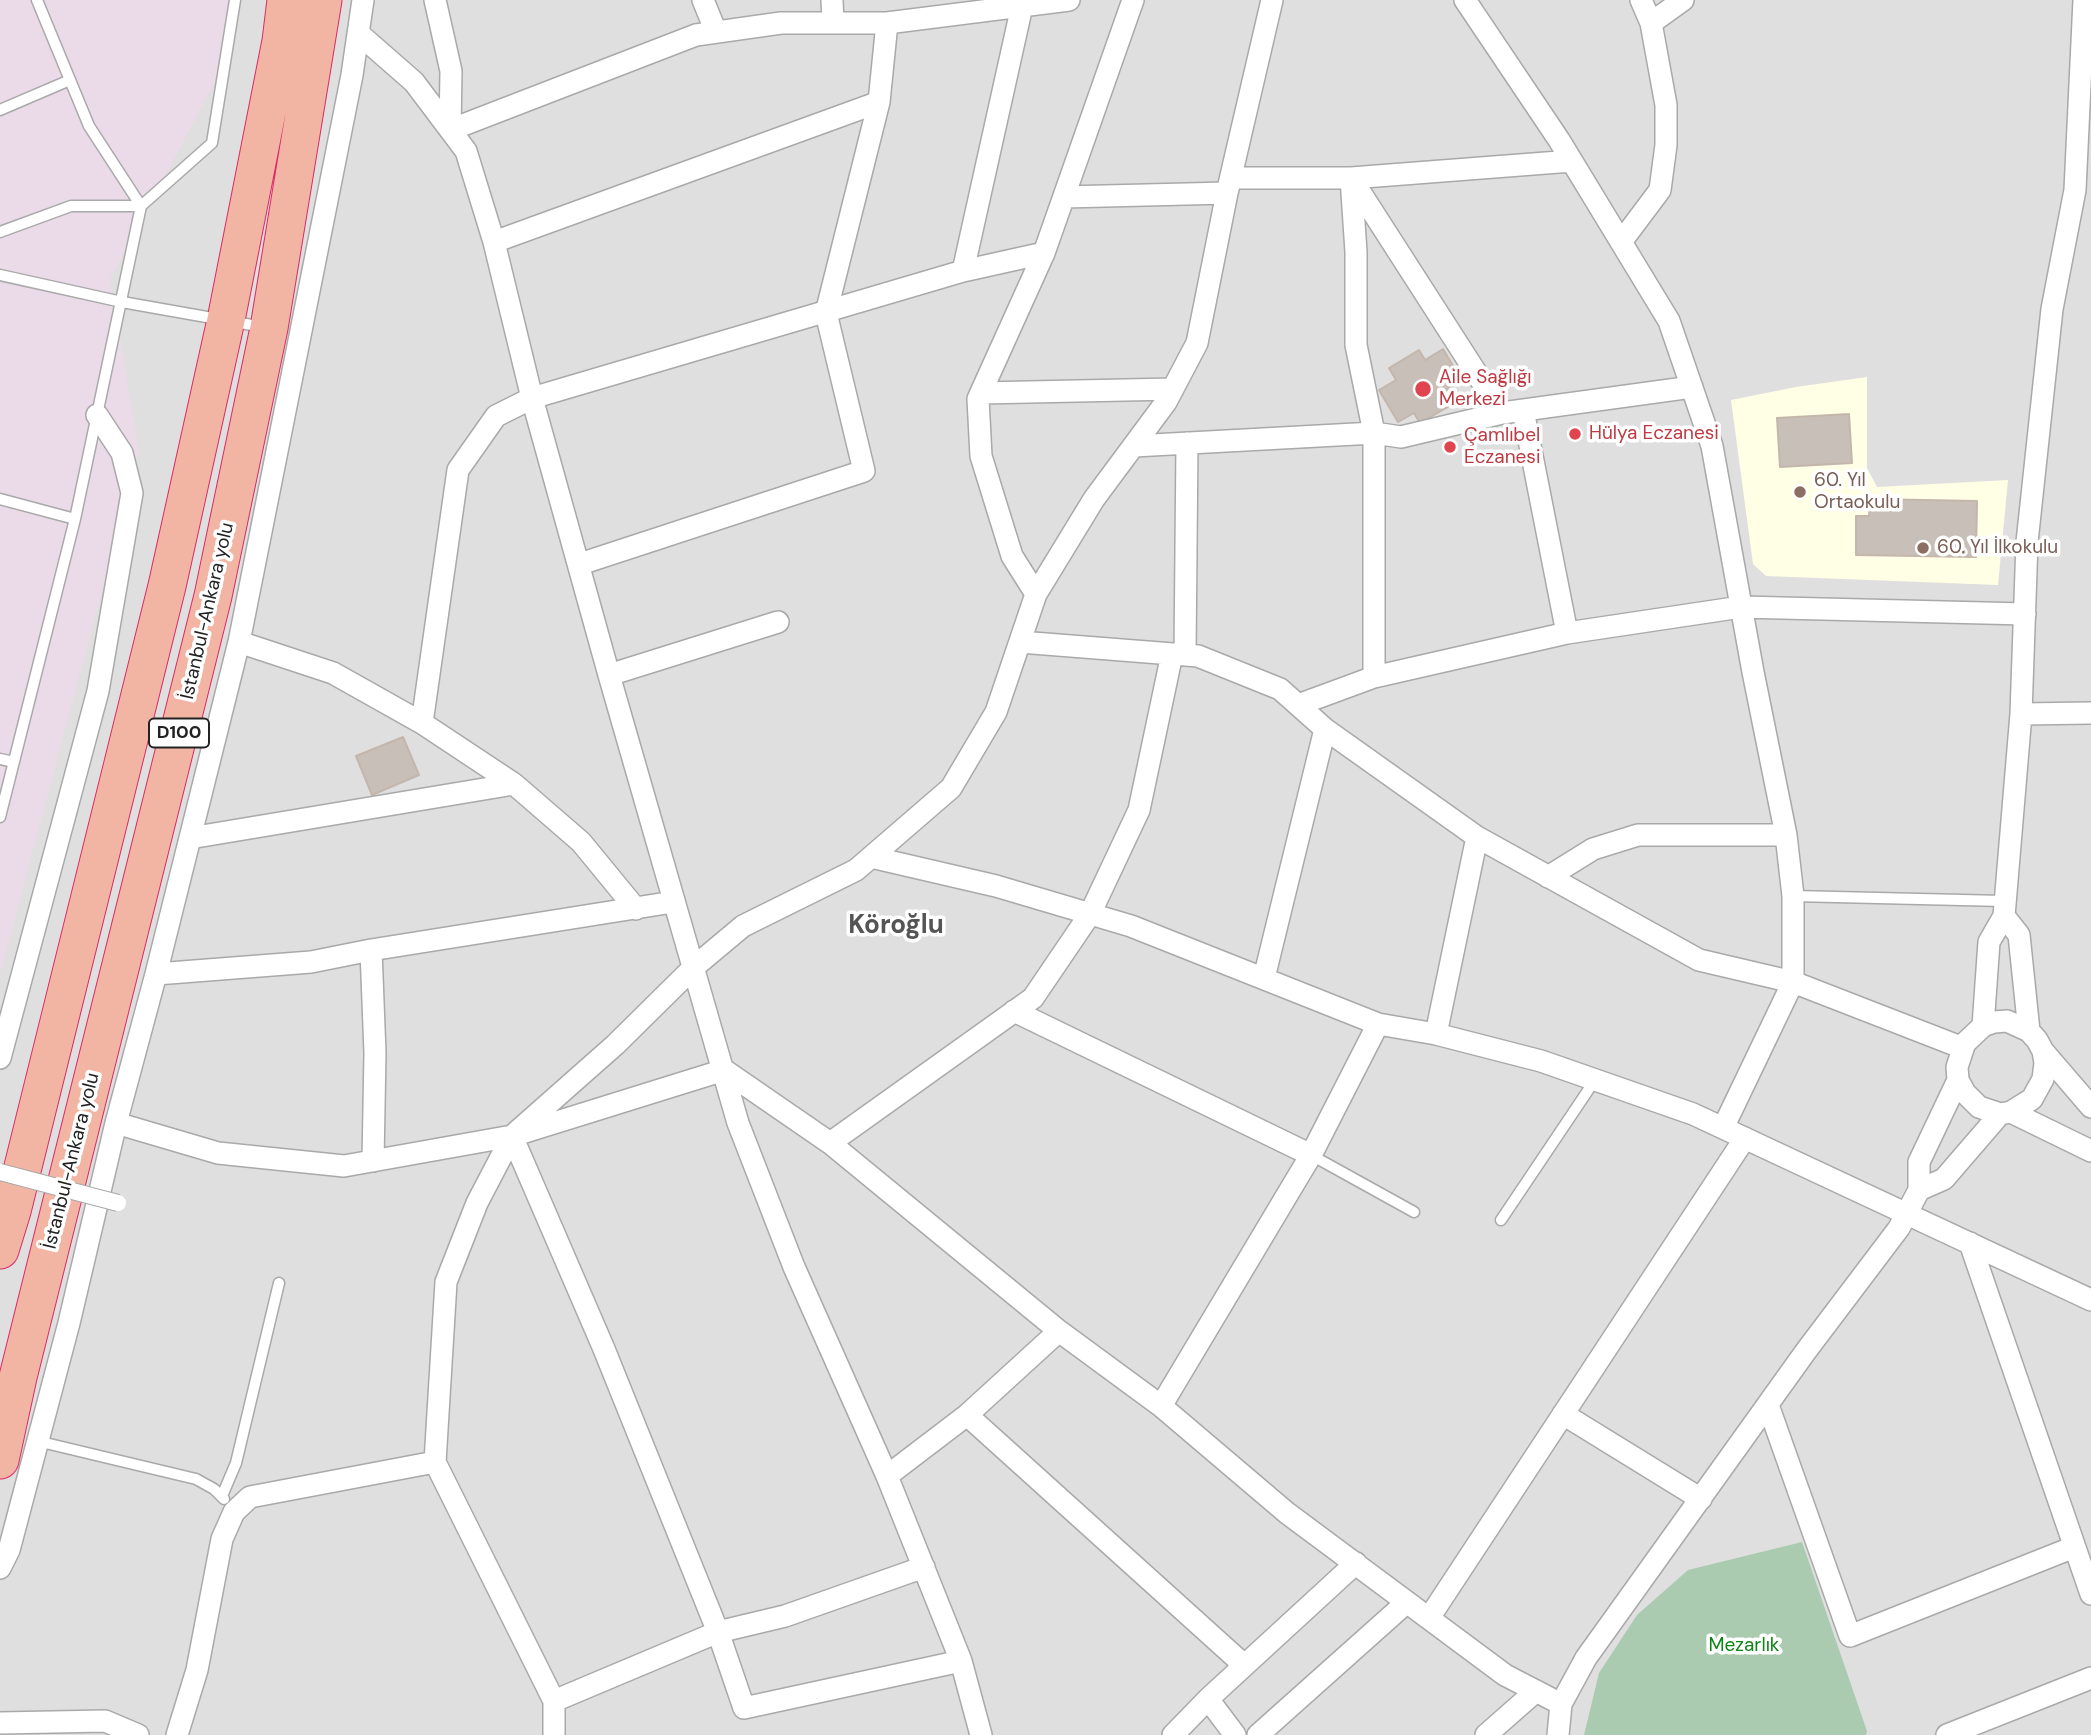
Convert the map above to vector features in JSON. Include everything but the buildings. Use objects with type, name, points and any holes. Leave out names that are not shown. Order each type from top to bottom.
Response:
[{"type":"highway","name":"D100","points":[[0,1250],[12,1211],[166,586],[226,320],[281,41],[286,0]]},
{"type":"highway","name":"İstanbul-Ankara yolu","points":[[0,1460],[18,1377],[213,596],[269,328],[323,0]]},
{"type":"street","points":[[0,1568],[9,1550],[69,1323],[116,1123],[239,642],[341,129],[363,0]]},
{"type":"street","points":[[435,0],[451,71],[450,130]]},
{"type":"street","points":[[703,0],[716,32]]},
{"type":"street","points":[[832,0],[833,23]]},
{"type":"street","points":[[450,130],[696,35],[781,23],[887,23],[1069,0]]},
{"type":"street","points":[[1036,594],[1012,556],[981,456],[978,399],[1044,253],[1133,0]]},
{"type":"street","points":[[554,1735],[554,1701],[435,1462],[446,1282],[477,1203],[512,1136],[615,1045],[694,967],[743,926],[856,870],[951,788],[996,712],[1036,594],[1094,499],[1166,402],[1197,343],[1229,185],[1272,0]]},
{"type":"street","points":[[1465,0],[1572,161],[1669,321],[1712,446],[1786,835],[1793,896],[1793,982],[1723,1128]]},
{"type":"street","points":[[1621,242],[1660,190],[1666,145],[1666,105],[1651,23],[1641,0]]},
{"type":"street","points":[[1651,23],[1683,0]]},
{"type":"street","points":[[1983,1026],[1989,942],[2004,908],[2021,714],[2027,542],[2052,309],[2083,189],[2084,0]]},
{"type":"street","points":[[963,271],[1022,6]]},
{"type":"street","points":[[580,564],[864,471],[826,313],[878,102],[887,23]]},
{"type":"street","points":[[358,33],[414,82],[466,151],[494,242],[608,675],[738,1123],[794,1267],[887,1476],[924,1567],[961,1661],[981,1735]]},
{"type":"street","points":[[494,242],[878,102]]},
{"type":"street","points":[[1064,197],[1572,161]]},
{"type":"street","points":[[1351,177],[1502,413]]},
{"type":"street","points":[[1351,177],[1356,252],[1356,345],[1374,433],[1374,677]]},
{"type":"street","points":[[422,723],[458,470],[496,416],[533,398],[963,271],[1044,253]]},
{"type":"street","points":[[1134,446],[1374,433],[1401,437],[1502,413],[1692,387]]},
{"type":"street","points":[[981,393],[1173,388]]},
{"type":"street","points":[[1523,410],[1567,633]]},
{"type":"street","points":[[0,1058],[5,1015],[98,691],[132,493],[122,453],[97,415]]},
{"type":"street","points":[[830,1143],[1032,998],[1090,914],[1139,810],[1179,654],[1187,443]]},
{"type":"street","points":[[1298,705],[1374,677],[1567,633],[1741,607],[2025,614]]},
{"type":"street","points":[[608,675],[778,622]]},
{"type":"street","points":[[239,642],[333,673],[422,723],[514,784],[581,842],[636,909]]},
{"type":"street","points":[[1020,642],[1198,656],[1280,689],[1325,729],[1477,837],[1699,960],[1793,982],[1963,1048]]},
{"type":"street","points":[[2021,714],[2091,713]]},
{"type":"street","points":[[1264,978],[1325,729]]},
{"type":"street","points":[[190,838],[514,784]]},
{"type":"street","points":[[1548,877],[1594,849],[1638,835],[1786,835]]},
{"type":"street","points":[[1436,1034],[1477,837]]},
{"type":"street","points":[[871,857],[996,886],[1131,926],[1378,1024],[1436,1034],[1541,1061],[1693,1114],[2091,1300]]},
{"type":"street","points":[[156,974],[311,962],[673,902]]},
{"type":"street","points":[[2004,908],[2018,935],[2029,1031]]},
{"type":"street","points":[[371,950],[375,1053],[373,1161]]},
{"type":"street","points":[[1014,1011],[1311,1155]]},
{"type":"street","points":[[1558,1735],[1561,1704],[1586,1658],[1899,1228],[1919,1190],[1919,1162],[1958,1080],[1957,1067],[1963,1048],[1972,1034],[1983,1026],[2007,1021],[2029,1031],[2091,1107]]},
{"type":"street","points":[[1161,1406],[1311,1155],[1378,1024]]},
{"type":"street","points":[[1919,1190],[1944,1179],[2006,1113],[2023,1107],[2038,1090],[2043,1079],[2043,1051]]},
{"type":"street","points":[[116,1123],[218,1153],[344,1166],[512,1136],[724,1070]]},
{"type":"street","points":[[724,1070],[830,1143],[1059,1331],[1161,1406],[1287,1513],[1505,1675],[1561,1704]]},
{"type":"street","points":[[1958,1080],[1973,1102],[1987,1111],[2006,1113],[2091,1151]]},
{"type":"street","points":[[512,1136],[604,1349],[718,1632],[744,1708],[961,1661]]},
{"type":"street","points":[[1429,1618],[1745,1138]]},
{"type":"street","points":[[0,1172],[118,1203]]},
{"type":"street","points":[[1970,1242],[2091,1594]]},
{"type":"street","points":[[887,1476],[967,1415],[1059,1331]]},
{"type":"street","points":[[1768,1405],[1850,1636],[2074,1547]]},
{"type":"street","points":[[1563,1414],[1701,1499]]},
{"type":"street","points":[[967,1415],[1244,1665]]},
{"type":"street","points":[[177,1735],[197,1670],[228,1504],[250,1497],[435,1462]]},
{"type":"street","points":[[1173,1735],[1244,1665],[1356,1563]]},
{"type":"street","points":[[554,1701],[718,1632],[785,1616],[924,1567]]},
{"type":"street","points":[[1258,1735],[1407,1602]]},
{"type":"street","points":[[1947,1735],[2091,1678]]},
{"type":"street","points":[[1486,1735],[1536,1691]]},
{"type":"street","points":[[1208,1699],[1235,1735]]},
{"type":"street","points":[[0,1723],[105,1721],[138,1735]]},
{"type":"lane","points":[[37,0],[89,126],[141,206]]},
{"type":"lane","points":[[0,817],[75,519],[141,206],[212,143],[235,0]]},
{"type":"lane","points":[[0,110],[70,80]]},
{"type":"lane","points":[[0,232],[71,206],[141,206]]},
{"type":"lane","points":[[0,275],[122,302],[269,328]]},
{"type":"lane","points":[[0,499],[75,519]]},
{"type":"lane","points":[[0,758],[14,762]]},
{"type":"lane","points":[[1793,896],[2004,908]]},
{"type":"lane","points":[[1501,1220],[1595,1080]]},
{"type":"lane","points":[[1311,1155],[1414,1212]]},
{"type":"lane","points":[[37,1441],[195,1479],[228,1504],[279,1283]]},
{"type":"shaded area","points":[[0,0],[2091,0],[2091,1735],[0,1735]]},
{"type":"shaded area","points":[[0,0],[233,0],[224,65],[110,279],[139,451],[0,974]]},
{"type":"shaded area","points":[[1867,377],[1867,468],[1877,487],[2008,480],[1998,585],[1766,576],[1753,564],[1731,400]]},
{"type":"green space","name":"Mezarlık","points":[[1802,1542],[1867,1731],[1866,1735],[1584,1735],[1599,1673],[1637,1615],[1688,1570]]},
{"type":"place","name":"Aile Sağlığı Merkezi","points":[[1423,389]]},
{"type":"place","name":"Hülya Eczanesi","points":[[1575,434]]},
{"type":"place","name":"Çamlıbel Eczanesi","points":[[1450,447]]},
{"type":"place","name":"60. Yıl Ortaokulu","points":[[1800,492]]},
{"type":"place","name":"60. Yıl İlkokulu","points":[[1923,548]]},
{"type":"district","name":"Köroğlu","points":[[896,926]]}]
